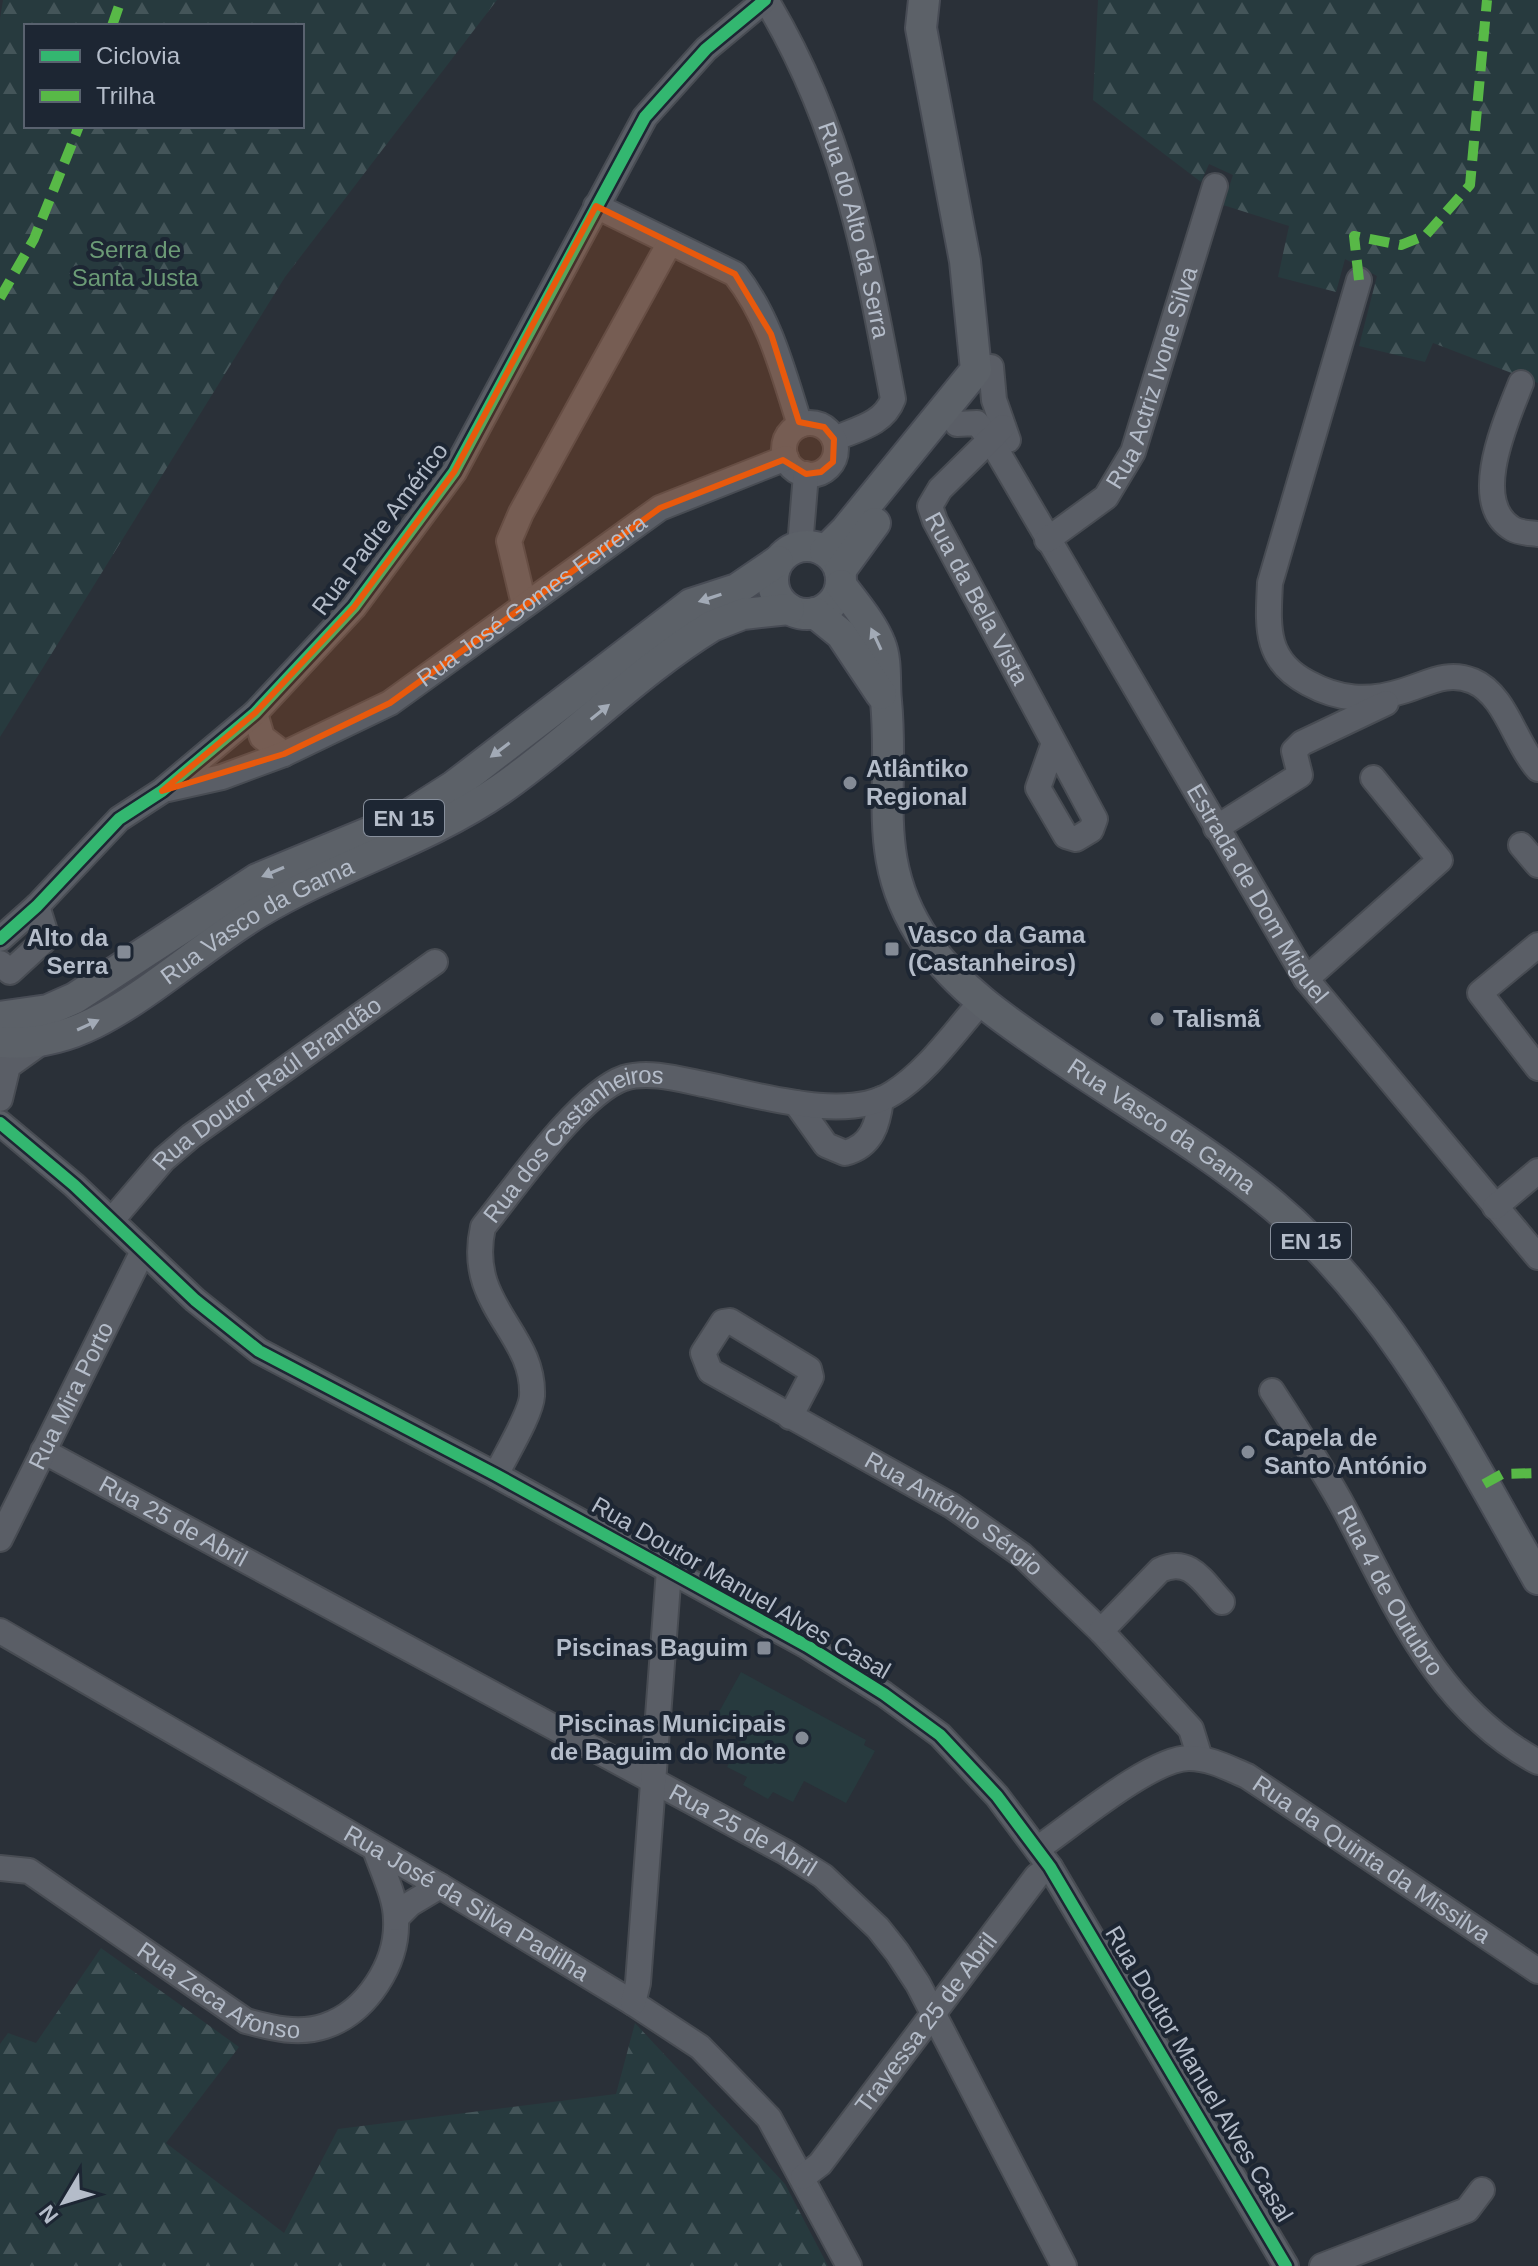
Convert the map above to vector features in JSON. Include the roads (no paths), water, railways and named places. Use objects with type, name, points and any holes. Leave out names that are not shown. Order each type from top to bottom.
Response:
[{"type":"main road","name":"Estrada de Dom Miguel","points":[[817,563],[976,370],[965,261],[921,28],[924,0]]},
{"type":"main road","name":"Estrada de Dom Miguel","points":[[965,261],[987,328],[991,367]]},
{"type":"main road","points":[[817,563],[832,603],[802,611],[775,593],[773,582],[861,540],[957,424],[983,389],[991,367]]},
{"type":"main road","name":"Rua Vasco da Gama","points":[[0,1017],[48,1010],[75,998],[257,879],[404,818],[454,786],[691,604],[817,563],[880,644],[890,730],[886,830],[897,888],[927,944],[982,1001],[1272,1204],[1327,1256],[1393,1335],[1425,1383],[1538,1579]]},
{"type":"main road","name":"Rua Vasco da Gama","points":[[0,1042],[43,1041],[96,1022],[257,913],[312,882],[418,839],[460,817],[504,787],[712,626],[743,614],[802,611],[841,634],[886,703]]},
{"type":"street","name":"Rua Padre Américo","points":[[0,939],[37,906],[119,819],[162,791],[255,713],[354,607],[454,472],[645,117],[706,49],[765,0]]},
{"type":"street","name":"Rua do Alto da Serra","points":[[765,0],[814,87],[837,152],[864,254],[893,399],[888,412],[876,421],[834,439]]},
{"type":"street","name":"Rua Actriz Ivone Silva","points":[[1047,540],[1106,497],[1133,452],[1215,186]]},
{"type":"street","points":[[596,206],[735,274],[751,293],[771,334],[800,425]]},
{"type":"street","points":[[524,604],[509,541],[521,513],[669,244]]},
{"type":"street","points":[[1359,280],[1270,583],[1268,631],[1283,664],[1297,677],[1327,692],[1359,699],[1401,692],[1442,676],[1472,680],[1487,690],[1498,704],[1528,758],[1538,769]]},
{"type":"street","name":"Estrada de Dom Miguel","points":[[991,367],[996,433],[1019,467],[1023,495],[1306,979],[1538,1257]]},
{"type":"street","points":[[1521,383],[1502,430],[1491,495],[1497,513],[1514,530],[1538,534]]},
{"type":"street","points":[[816,423],[834,439],[836,454],[828,468],[806,474],[798,472],[786,458],[785,443],[800,425],[816,423]]},
{"type":"street","points":[[957,424],[977,423],[996,433]]},
{"type":"street","name":"Rua da Bela Vista","points":[[996,433],[940,489],[930,506],[935,521],[1054,743]]},
{"type":"street","name":"Rua José Gomes Ferreira","points":[[162,791],[222,777],[284,754],[390,703],[660,508],[786,458]]},
{"type":"street","points":[[806,474],[817,563]]},
{"type":"street","points":[[1216,828],[1300,775],[1294,751],[1302,743],[1382,705],[1401,692]]},
{"type":"street","points":[[255,713],[262,737],[284,754]]},
{"type":"street","points":[[1306,979],[1440,860],[1373,778]]},
{"type":"street","points":[[1521,845],[1538,865]]},
{"type":"street","points":[[0,963],[10,972],[47,938],[37,906]]},
{"type":"street","points":[[1536,1062],[1480,993],[1538,945]]},
{"type":"street","name":"Rua Doutor Raúl Brandão","points":[[112,1220],[164,1159],[191,1136],[435,962]]},
{"type":"street","points":[[0,1024],[46,1019],[75,998]]},
{"type":"street","name":"Rua dos Castanheiros","points":[[496,1475],[532,1399],[530,1368],[487,1291],[479,1270],[478,1249],[483,1227],[585,1104],[624,1078],[666,1077],[796,1103],[864,1104],[881,1099],[909,1080],[982,1001]]},
{"type":"street","points":[[0,1099],[8,1066],[43,1041]]},
{"type":"street","points":[[796,1103],[826,1145],[845,1153],[863,1145],[872,1135],[881,1099]]},
{"type":"street","name":"Rua Doutor Manuel Alves Casal","points":[[0,1123],[112,1220],[222,1324],[259,1351],[496,1475],[820,1654],[884,1694],[940,1735],[997,1796],[1044,1858],[1286,2266]]},
{"type":"street","points":[[1495,1207],[1538,1171]]},
{"type":"street","name":"Rua Mira Porto","points":[[0,1539],[143,1251]]},
{"type":"street","name":"Rua António Sérgio","points":[[790,1417],[811,1377],[809,1369],[730,1321],[723,1322],[703,1353],[704,1363],[710,1371],[790,1417],[985,1526],[1050,1580],[1101,1631]]},
{"type":"street","name":"Rua 4 de Outubro","points":[[1272,1391],[1322,1469],[1399,1619],[1426,1661],[1465,1708],[1538,1762]]},
{"type":"street","name":"Rua 25 de Abril","points":[[43,1451],[823,1876],[878,1928],[897,1952],[1064,2266]]},
{"type":"street","points":[[1044,1858],[1155,1767],[1185,1758],[1200,1758],[1191,1729],[1101,1631],[1160,1570],[1173,1564],[1190,1567],[1222,1602]]},
{"type":"street","points":[[633,2003],[638,1983],[669,1570]]},
{"type":"street","name":"Rua José da Silva Padilha","points":[[0,1631],[440,1886],[700,2047],[769,2118],[849,2266]]},
{"type":"street","name":"Rua da Quinta da Missilva","points":[[1200,1758],[1247,1776],[1538,1971]]},
{"type":"street","name":"Rua Zeca Afonso","points":[[0,1868],[29,1871],[246,2021],[284,2031],[325,2026],[362,2002],[393,1953],[396,1918],[375,1849]]},
{"type":"street","name":"Travessa 25 de Abril","points":[[803,2177],[820,2164],[1037,1876],[1044,1858]]},
{"type":"street","points":[[396,1918],[440,1886]]},
{"type":"street","points":[[1322,2266],[1467,2210],[1482,2190]]},
{"type":"place","name":"Atlântiko Regional","points":[[850,783]]},
{"type":"place","name":"Vasco da Gama (Castanheiros)","points":[[892,949]]},
{"type":"place","name":"Alto da Serra","points":[[124,952]]},
{"type":"place","name":"Talismã","points":[[1157,1019]]},
{"type":"place","name":"Capela de Santo António","points":[[1248,1452]]},
{"type":"place","name":"Piscinas Baguim","points":[[764,1648]]},
{"type":"place","name":"Piscinas Municipais de Baguim do Monte","points":[[802,1738]]},
{"type":"park label","name":"Serra de Santa Justa","points":[[135,264]]}]
